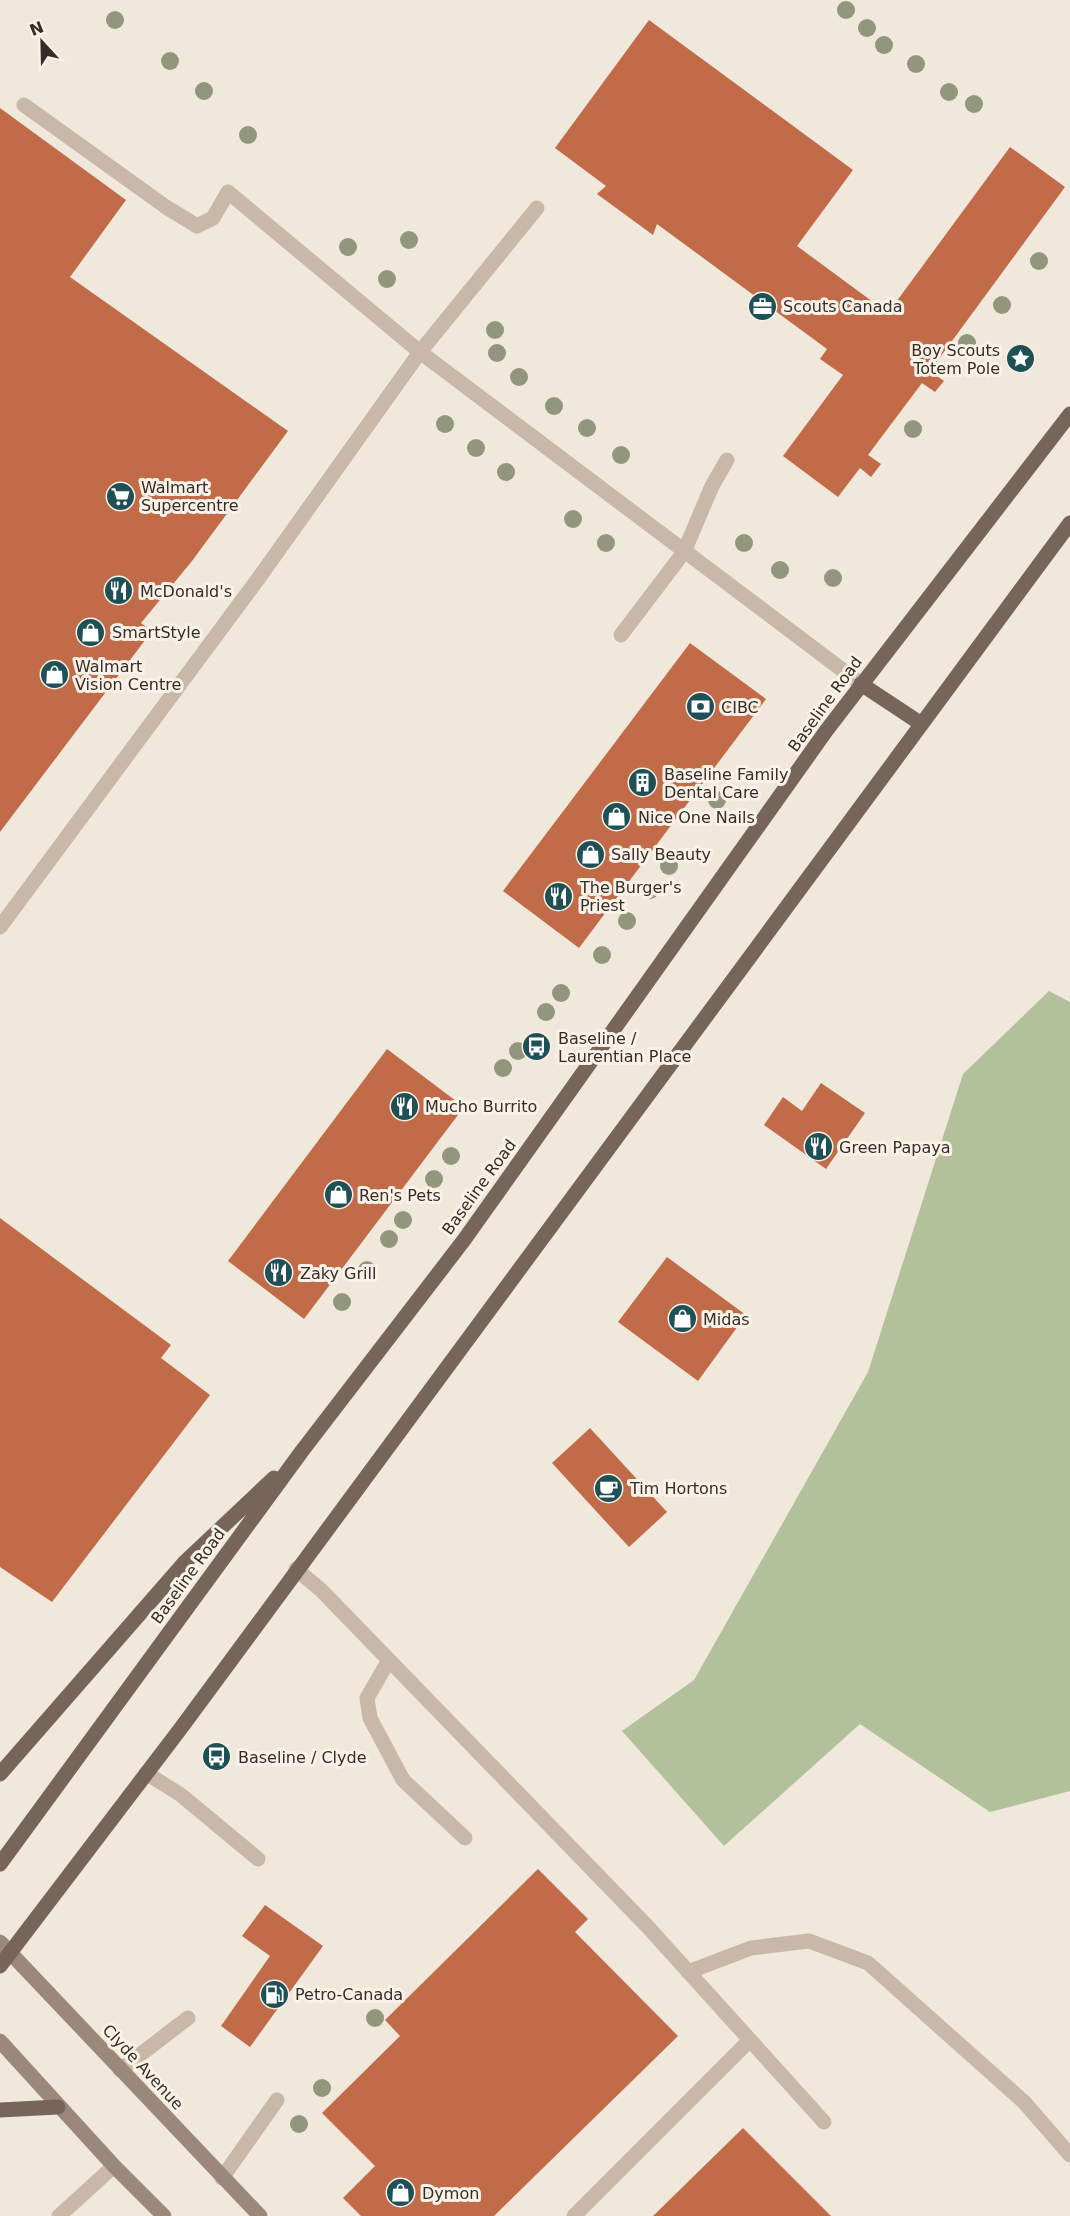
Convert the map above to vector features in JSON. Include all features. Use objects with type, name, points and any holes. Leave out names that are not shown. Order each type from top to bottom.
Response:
[{"type":"main road","name":"Baseline Road","points":[[0,1864],[302,1451],[464,1240],[861,684],[1070,414]]},
{"type":"main road","points":[[0,1966],[5,1947],[146,1773],[1070,523]]},
{"type":"main road","points":[[861,684],[920,723]]},
{"type":"main road","points":[[0,1774],[184,1562],[302,1451]]},
{"type":"main road","name":"Clyde Avenue","points":[[5,1947],[260,2216]]},
{"type":"main road","points":[[0,2041],[58,2107],[164,2216]]},
{"type":"main road","points":[[0,2110],[58,2107]]},
{"type":"lane","points":[[24,105],[166,207],[197,226],[213,218],[228,192],[420,352],[861,684]]},
{"type":"lane","points":[[0,927],[258,579],[420,352],[537,208]]},
{"type":"lane","points":[[621,635],[684,552],[712,486],[727,460]]},
{"type":"lane","points":[[296,1569],[321,1590],[688,1972],[824,2122]]},
{"type":"lane","points":[[389,1660],[367,1698],[370,1718],[403,1780],[465,1838]]},
{"type":"lane","points":[[146,1773],[181,1795],[258,1859]]},
{"type":"lane","points":[[688,1972],[751,1948],[809,1941],[868,1963],[1024,2102],[1070,2155]]},
{"type":"lane","points":[[120,2070],[188,2018]]},
{"type":"lane","points":[[574,2216],[750,2040]]},
{"type":"lane","points":[[222,2178],[277,2100]]},
{"type":"lane","points":[[59,2216],[114,2166]]},
{"type":"green space","points":[[1049,991],[1070,1002],[1070,1791],[990,1812],[860,1724],[724,1846],[622,1731],[694,1680],[868,1372],[963,1074]]},
{"type":"building","points":[[649,20],[853,170],[797,246],[888,313],[1010,147],[1065,187],[930,371],[944,381],[935,392],[922,383],[868,455],[881,464],[871,477],[860,468],[838,497],[783,456],[843,375],[820,359],[827,349],[657,224],[653,235],[597,194],[606,186],[555,148]]},
{"type":"building","name":"Walmart Supercentre","points":[[0,108],[126,200],[70,277],[288,431],[192,561],[141,623],[152,631],[0,832]]},
{"type":"building","points":[[690,643],[766,699],[579,948],[503,891]]},
{"type":"building","points":[[387,1049],[464,1107],[304,1319],[228,1261]]},
{"type":"building","name":"Green Papaya","points":[[821,1083],[865,1113],[826,1169],[764,1125],[783,1097],[802,1111]]},
{"type":"building","points":[[0,1218],[171,1345],[161,1358],[210,1395],[52,1602],[0,1567]]},
{"type":"building","name":"Midas","points":[[667,1257],[746,1315],[698,1381],[618,1322]]},
{"type":"building","name":"Tim Hortons","points":[[590,1428],[667,1512],[629,1547],[552,1463]]},
{"type":"building","points":[[538,1869],[588,1919],[575,1932],[678,2036],[494,2216],[361,2216],[343,2198],[375,2166],[322,2113],[400,2036],[385,2020]]},
{"type":"building","points":[[265,1905],[323,1946],[250,2047],[221,2026],[270,1956],[242,1936]]},
{"type":"building","points":[[743,2128],[831,2216],[653,2216]]},
{"type":"place","name":"Scouts Canada","points":[[762,306]]},
{"type":"place","name":"Boy Scouts Totem Pole","points":[[1021,359]]},
{"type":"place","name":"Walmart Supercentre","points":[[120,496]]},
{"type":"place","name":"McDonald's","points":[[119,591]]},
{"type":"place","name":"SmartStyle","points":[[91,632]]},
{"type":"place","name":"Walmart Vision Centre","points":[[54,675]]},
{"type":"place","name":"CIBC","points":[[700,707]]},
{"type":"place","name":"Baseline Family Dental Care","points":[[643,783]]},
{"type":"place","name":"Nice One Nails","points":[[617,817]]},
{"type":"place","name":"Sally Beauty","points":[[590,854]]},
{"type":"place","name":"The Burger's Priest","points":[[559,896]]},
{"type":"place","name":"Baseline / Laurentian Place","points":[[537,1047]]},
{"type":"place","name":"Mucho Burrito","points":[[404,1106]]},
{"type":"place","name":"Green Papaya","points":[[818,1147]]},
{"type":"place","name":"Ren's Pets","points":[[338,1195]]},
{"type":"place","name":"Zaky Grill","points":[[279,1273]]},
{"type":"place","name":"Midas","points":[[682,1319]]},
{"type":"place","name":"Tim Hortons","points":[[609,1488]]},
{"type":"place","name":"Baseline / Clyde","points":[[217,1757]]},
{"type":"place","name":"Petro-Canada","points":[[274,1994]]},
{"type":"place","name":"Dymon","points":[[401,2193]]}]
